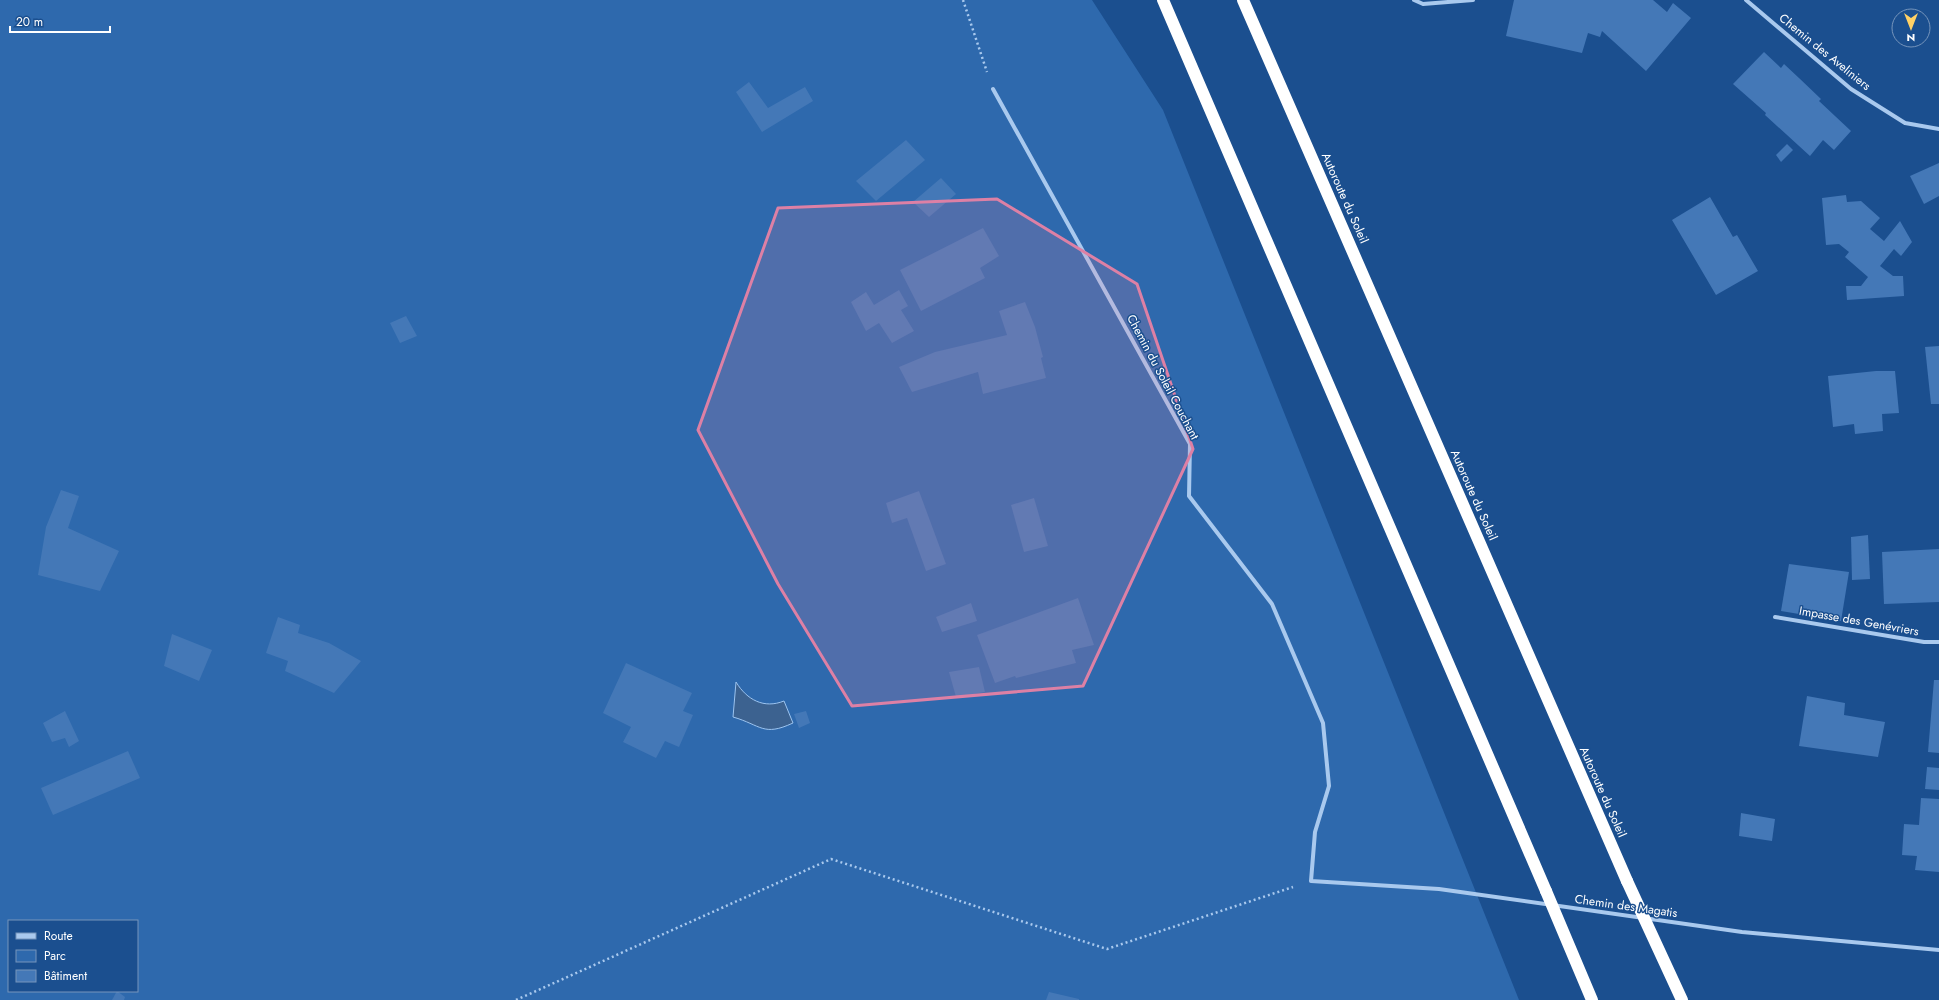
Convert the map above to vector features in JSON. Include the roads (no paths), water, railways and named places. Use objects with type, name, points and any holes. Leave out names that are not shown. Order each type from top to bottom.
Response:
[{"type":"highway","points":[[1163,0],[1592,1000]]},
{"type":"highway","name":"Autoroute du Soleil","points":[[1243,0],[1627,882],[1682,1000]]},
{"type":"street","points":[[1414,0],[1423,4],[1473,0]]},
{"type":"street","name":"Chemin des Aveliniers","points":[[1746,0],[1851,89],[1905,123],[1939,129]]},
{"type":"street","name":"Chemin du Soleil Couchant","points":[[993,89],[1190,444],[1189,496],[1272,604],[1323,723],[1329,786],[1315,832],[1311,882]]},
{"type":"street","name":"Impasse des Genévriers","points":[[1775,617],[1924,642],[1939,642]]},
{"type":"street","name":"Chemin des Magatis","points":[[1311,882],[1439,889],[1742,932],[1939,950]]}]
